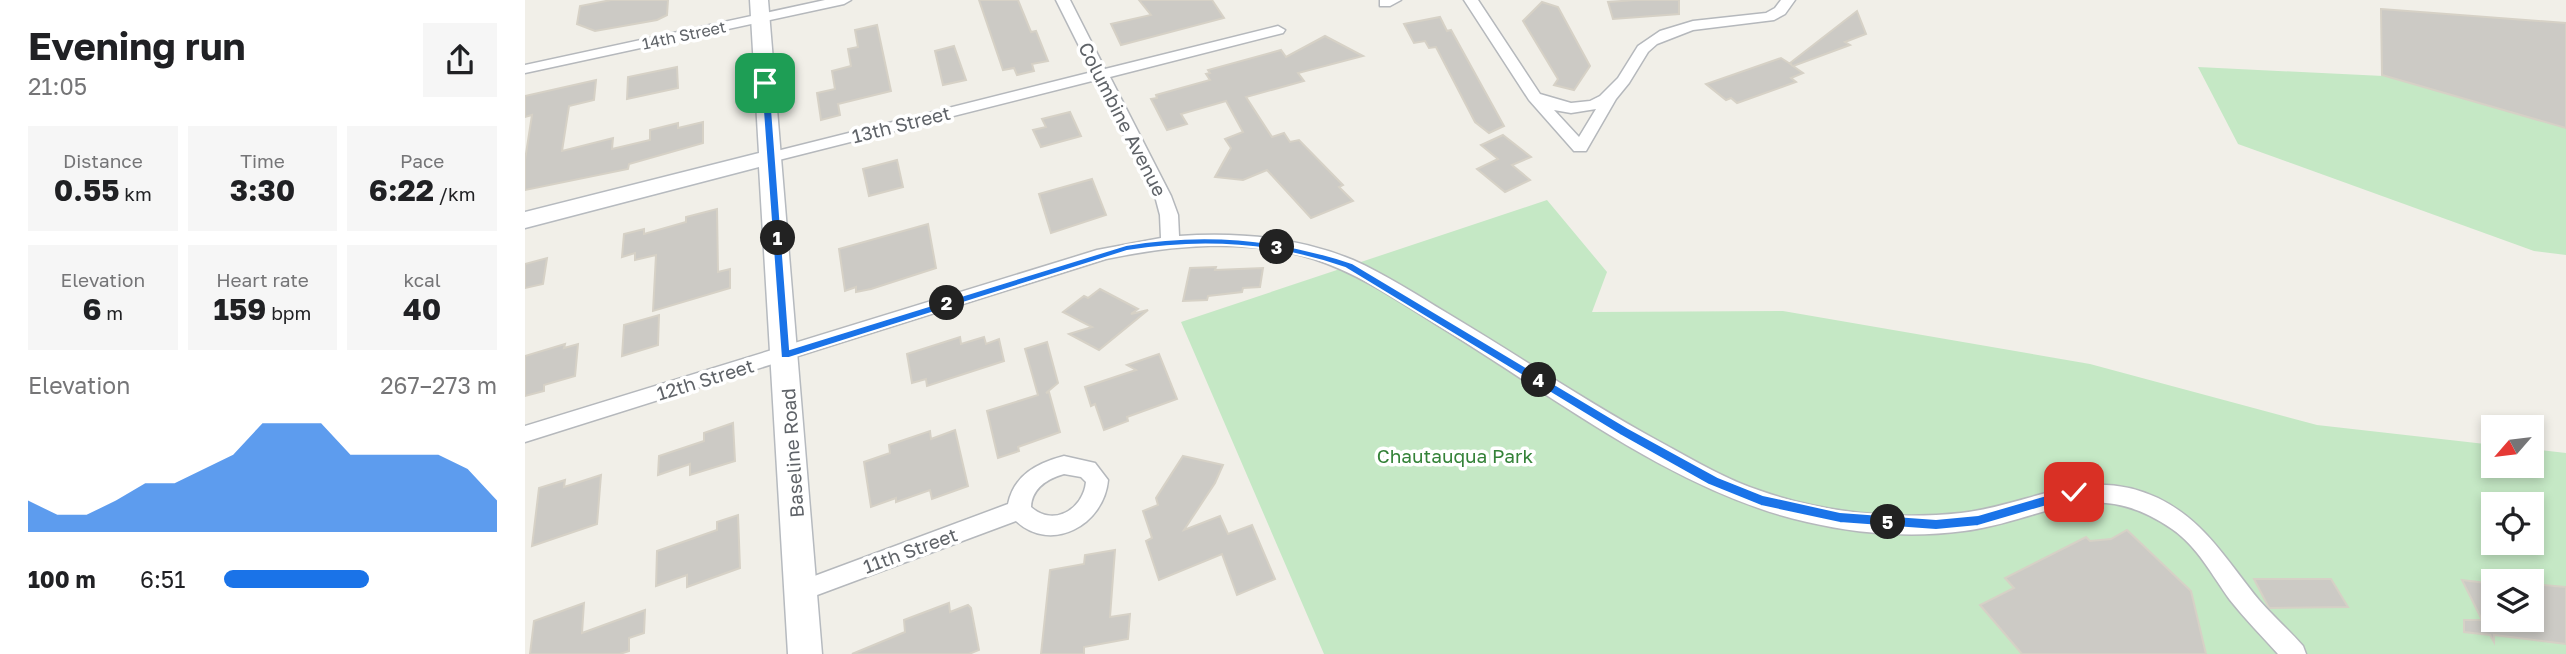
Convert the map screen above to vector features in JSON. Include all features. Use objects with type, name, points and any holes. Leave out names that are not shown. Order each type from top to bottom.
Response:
[{"type":"street","name":"14th Street","points":[[525,69],[760,9],[844,0]]},
{"type":"street","name":"Columbine Avenue","points":[[1063,0],[1098,74],[1163,196],[1169,215],[1170,241]]},
{"type":"street","points":[[1471,0],[1534,97],[1580,148],[1609,100],[1625,80],[1637,55],[1653,41],[1686,28],[1769,17],[1780,12],[1788,0]]},
{"type":"street","name":"Baseline Road","points":[[760,9],[806,654]]},
{"type":"street","name":"13th Street","points":[[525,220],[1278,30]]},
{"type":"street","points":[[1534,97],[1564,107],[1596,105],[1609,100]]},
{"type":"street","name":"12th Street","points":[[525,434],[1103,254],[1170,241],[1250,242],[1310,252],[1348,265],[1624,432],[1713,481],[1761,500],[1840,517],[1936,524],[1978,520],[2074,492],[2110,491],[2134,497],[2179,522],[2211,551],[2248,605],[2294,654]]},
{"type":"street","name":"11th Street","points":[[801,591],[1019,510]]},
{"type":"green space","points":[[2198,67],[2566,85],[2566,255],[2534,251],[2238,144]]},
{"type":"green space","name":"Chautauqua Park","points":[[1547,200],[1607,272],[1592,312],[1783,311],[2090,364],[2317,425],[2481,444],[2481,478],[2545,478],[2545,451],[2566,453],[2566,654],[1324,654],[1181,322]]},
{"type":"building","points":[[611,0],[668,0],[667,15],[657,20],[595,31],[577,24],[580,6]]},
{"type":"building","points":[[979,0],[1018,0],[1031,32],[1036,31],[1048,61],[1032,64],[1034,71],[1017,75],[1014,68],[1003,70]]},
{"type":"building","points":[[1139,0],[1212,0],[1224,18],[1121,45],[1111,24],[1151,15]]},
{"type":"building","points":[[1679,0],[1679,14],[1613,19],[1608,2]]},
{"type":"building","points":[[1542,2],[1558,7],[1590,66],[1574,90],[1554,85],[1558,79],[1523,21]]},
{"type":"building","points":[[2381,9],[2566,23],[2566,128],[2382,75]]},
{"type":"building","points":[[1857,11],[1866,34],[1845,42],[1850,45],[1793,66],[1803,73],[1791,78],[1796,82],[1737,103],[1731,98],[1726,100],[1706,84],[1781,58],[1792,65],[1790,63]]},
{"type":"building","points":[[1440,17],[1447,31],[1451,30],[1504,126],[1489,133],[1475,122],[1436,47],[1429,48],[1425,41],[1414,43],[1404,24]]},
{"type":"building","points":[[877,25],[891,91],[838,104],[840,115],[821,120],[817,93],[835,89],[832,71],[851,66],[848,49],[858,47],[855,30]]},
{"type":"building","points":[[1325,36],[1363,56],[1298,73],[1304,81],[1246,97],[1272,137],[1284,133],[1290,142],[1299,140],[1343,185],[1339,187],[1353,201],[1311,218],[1267,170],[1243,180],[1215,177],[1231,148],[1225,139],[1243,132],[1226,101],[1181,114],[1187,124],[1167,130],[1151,99],[1157,98],[1156,95],[1210,80],[1206,74],[1210,73],[1208,70],[1281,50],[1286,57]]},
{"type":"building","points":[[954,46],[966,80],[943,85],[935,51]]},
{"type":"building","points":[[677,67],[678,88],[627,99],[628,77]]},
{"type":"building","points":[[596,80],[594,100],[569,106],[562,151],[613,138],[612,149],[650,140],[650,130],[678,123],[678,128],[703,122],[703,143],[629,164],[628,169],[525,190],[525,160],[532,115],[525,117],[525,96]]},
{"type":"building","points":[[1070,112],[1081,136],[1041,147],[1033,130],[1046,127],[1042,119]]},
{"type":"building","points":[[1503,135],[1531,157],[1512,165],[1530,180],[1505,192],[1477,169],[1498,159],[1481,145]]},
{"type":"building","points":[[897,160],[903,187],[869,196],[863,169]]},
{"type":"building","points":[[1092,179],[1106,215],[1051,233],[1039,194]]},
{"type":"building","points":[[717,209],[718,272],[730,269],[730,288],[653,311],[656,255],[635,260],[635,253],[622,257],[624,234],[644,229],[644,234],[686,222],[686,217]]},
{"type":"building","points":[[928,224],[936,268],[871,289],[856,292],[856,287],[845,291],[839,249]]},
{"type":"building","points":[[547,258],[543,284],[525,288],[525,264]]},
{"type":"building","points":[[1216,267],[1215,270],[1263,268],[1260,287],[1208,296],[1207,300],[1183,301],[1190,268]]},
{"type":"building","points":[[1100,289],[1138,309],[1131,314],[1148,310],[1099,350],[1069,334],[1092,327],[1063,312],[1084,296],[1088,298]]},
{"type":"building","points":[[659,315],[658,345],[622,356],[624,325]]},
{"type":"building","points":[[960,337],[961,344],[984,337],[986,344],[999,339],[1004,361],[927,386],[926,379],[912,383],[907,354]]},
{"type":"building","points":[[1047,342],[1058,383],[1046,393],[1049,392],[1060,432],[1018,447],[1019,451],[998,458],[987,411],[1038,395],[1025,349]]},
{"type":"building","points":[[565,344],[564,348],[578,344],[575,376],[544,385],[544,391],[525,396],[525,356]]},
{"type":"building","points":[[1159,354],[1177,399],[1127,417],[1128,421],[1104,430],[1095,404],[1091,406],[1085,387],[1136,370],[1127,365]]},
{"type":"building","points":[[733,423],[735,461],[690,475],[690,464],[658,475],[659,456],[704,441],[704,433]]},
{"type":"building","points":[[955,430],[968,486],[932,499],[930,490],[896,502],[896,498],[871,507],[864,462],[890,453],[889,445],[930,431],[931,439]]},
{"type":"building","points":[[1183,456],[1223,465],[1215,483],[1184,530],[1220,516],[1228,534],[1252,525],[1275,579],[1237,595],[1222,554],[1159,580],[1146,541],[1152,538],[1143,511],[1158,505],[1156,498]]},
{"type":"building","points":[[601,475],[597,524],[532,546],[539,488],[565,480],[564,487]]},
{"type":"building","points":[[738,515],[740,568],[687,587],[687,575],[656,586],[657,551],[717,530],[717,522]]},
{"type":"building","points":[[2127,530],[2191,591],[2206,654],[2022,654],[1980,605],[2014,588],[2005,578],[2086,537],[2090,541],[2111,539]]},
{"type":"building","points":[[1115,550],[1110,617],[1130,614],[1128,639],[1084,647],[1084,654],[1041,654],[1050,570],[1084,564],[1085,555]]},
{"type":"building","points":[[2254,579],[2331,579],[2348,607],[2269,608]]},
{"type":"building","points":[[2462,580],[2481,582],[2481,618]]},
{"type":"building","points":[[2544,585],[2566,587],[2566,644],[2494,635],[2494,642],[2490,635],[2464,632],[2464,620],[2481,620],[2481,632],[2544,632]]},
{"type":"building","points":[[584,603],[582,633],[645,610],[644,633],[629,638],[629,651],[620,654],[530,654],[534,621]]},
{"type":"building","points":[[949,603],[950,612],[968,605],[971,608],[979,650],[969,654],[852,654],[905,632],[904,620]]},
{"type":"route","points":[[765,83],[785,355],[1055,268],[1126,248],[1170,241],[1250,242],[1310,252],[1348,265],[1624,432],[1713,481],[1761,500],[1840,517],[1936,524],[1996,516],[2074,492]]}]
